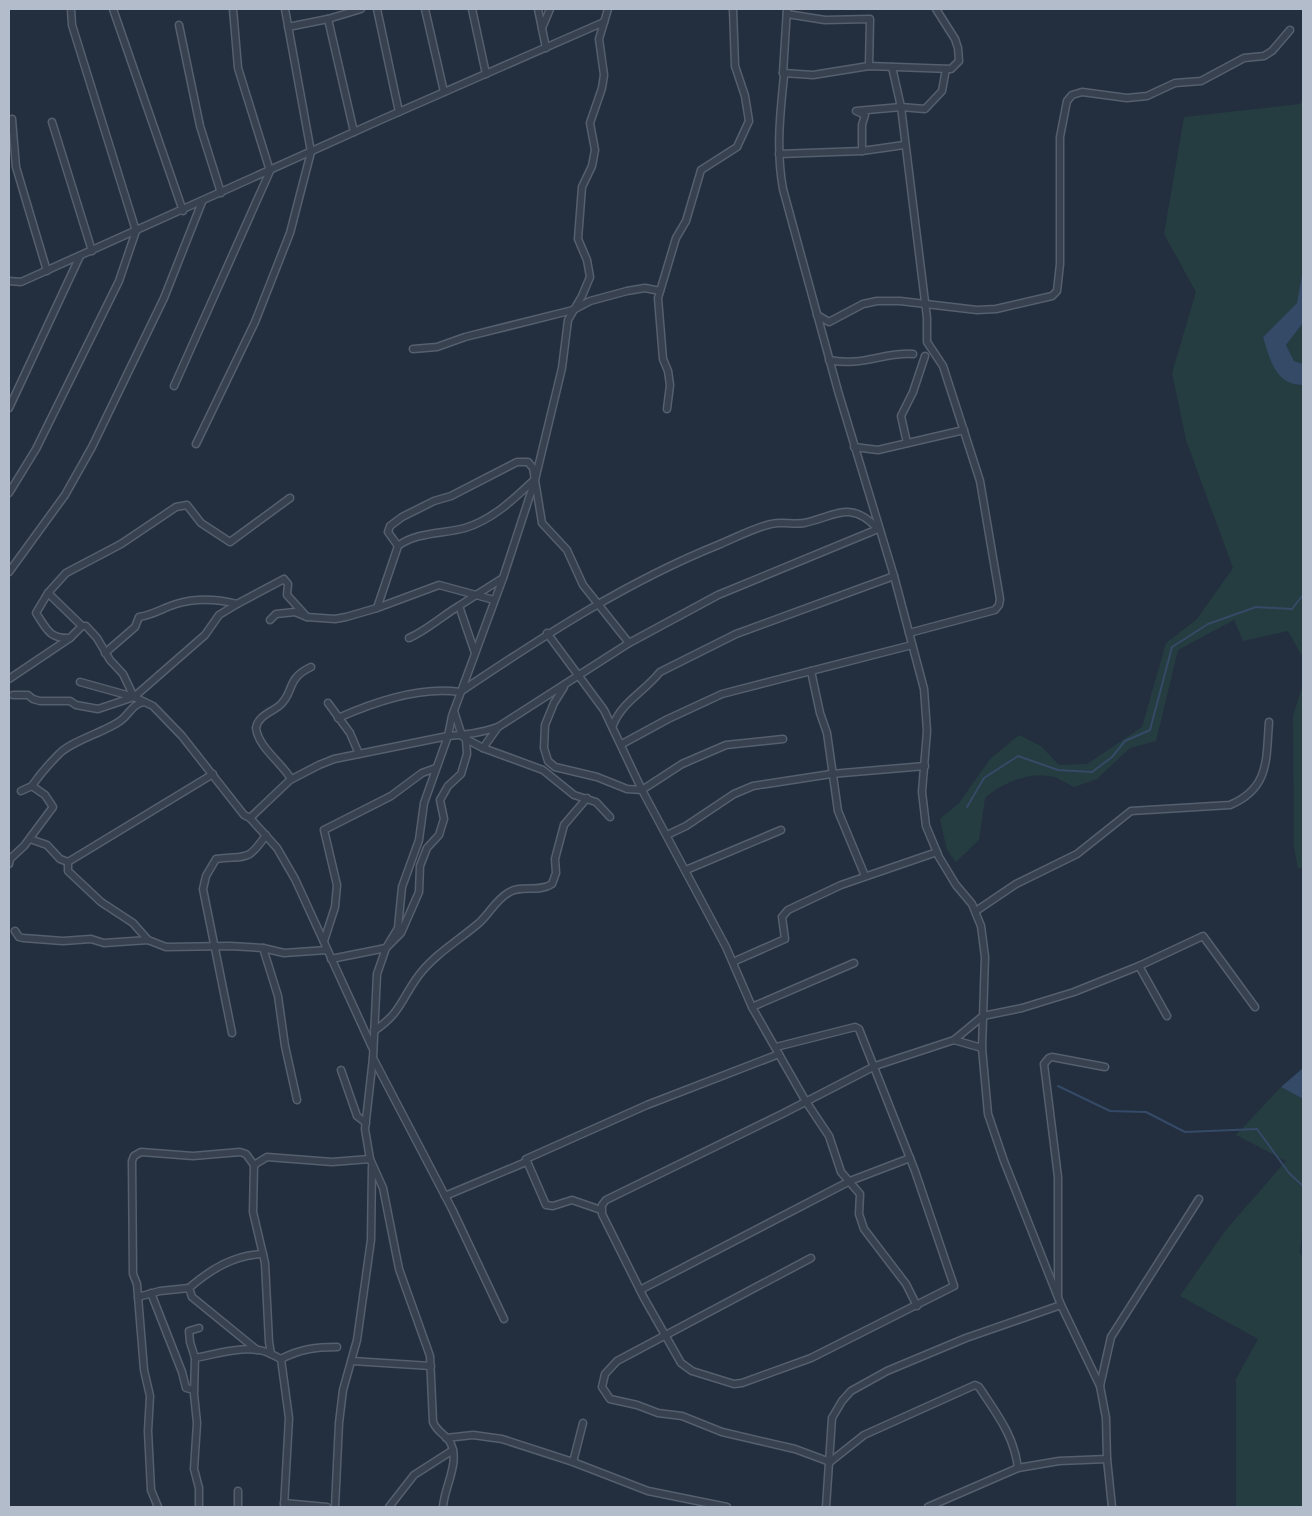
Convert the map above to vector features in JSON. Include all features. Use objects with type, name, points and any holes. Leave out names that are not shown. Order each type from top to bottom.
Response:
[{"type":"street","points":[[9,493],[36,449],[119,281],[136,231],[72,25],[71,9]]},
{"type":"street","points":[[113,9],[183,210]]},
{"type":"street","points":[[174,386],[270,171],[238,68],[232,9]]},
{"type":"street","points":[[196,444],[255,322],[290,233],[312,152],[285,9]]},
{"type":"street","points":[[288,28],[328,19],[339,12],[361,9]]},
{"type":"street","points":[[377,9],[399,112]]},
{"type":"street","points":[[425,9],[444,92]]},
{"type":"street","points":[[472,9],[486,74]]},
{"type":"street","points":[[538,9],[546,48]]},
{"type":"street","points":[[542,28],[550,9]]},
{"type":"street","points":[[443,1507],[447,1482],[454,1464],[453,1450],[446,1438],[436,1430],[433,1422],[431,1366],[427,1344],[399,1269],[384,1188],[370,1159],[366,1123],[373,1058],[377,974],[386,948],[398,928],[402,887],[419,840],[424,804],[448,736],[460,692],[503,578],[535,480],[562,368],[568,320],[585,291],[590,277],[587,260],[578,239],[582,187],[592,166],[594,150],[590,123],[599,99],[604,75],[599,39],[608,9]]},
{"type":"street","points":[[667,409],[670,385],[668,371],[662,359],[658,298],[676,238],[686,222],[701,170],[738,147],[749,121],[745,96],[735,66],[733,9]]},
{"type":"street","points":[[782,72],[813,75],[869,66],[951,69],[957,64],[958,48],[936,9]]},
{"type":"street","points":[[869,66],[870,19],[826,20],[787,11],[779,131],[779,154],[785,197],[829,360],[878,529],[894,576],[924,689],[926,710],[925,766],[922,792],[923,809],[930,837],[949,874],[976,911],[981,926],[985,957],[982,1048],[984,1090],[988,1114],[1060,1305],[1100,1386],[1106,1418],[1107,1459],[1112,1507]]},
{"type":"street","points":[[328,19],[354,132]]},
{"type":"street","points":[[9,281],[21,282],[604,22]]},
{"type":"street","points":[[179,25],[200,126],[221,193]]},
{"type":"street","points":[[818,314],[829,322],[863,304],[871,302],[900,301],[977,310],[996,310],[1043,300],[1057,291],[1060,264],[1060,137],[1067,101],[1072,95],[1082,92],[1132,98],[1147,96],[1175,83],[1201,81],[1244,58],[1264,56],[1272,51],[1290,30]]},
{"type":"street","points":[[892,67],[901,107],[904,145],[925,304],[927,342],[943,366],[980,481],[995,562],[1000,605],[995,610],[909,633]]},
{"type":"street","points":[[862,151],[862,125],[865,115],[856,111],[901,107],[924,109],[942,91],[946,69]]},
{"type":"street","points":[[12,119],[16,167],[46,271]]},
{"type":"street","points":[[52,122],[92,251]]},
{"type":"street","points":[[779,154],[862,151],[904,145]]},
{"type":"street","points":[[9,572],[65,495],[92,447],[164,298],[202,202]]},
{"type":"street","points":[[9,408],[80,256]]},
{"type":"street","points":[[413,348],[437,347],[465,337],[573,310],[590,301],[627,291],[646,288],[660,291]]},
{"type":"street","points":[[829,360],[856,363],[903,353],[913,354]]},
{"type":"street","points":[[908,443],[902,416],[913,392],[925,356]]},
{"type":"street","points":[[854,446],[875,450],[964,430]]},
{"type":"street","points":[[398,546],[388,532],[390,526],[402,517],[434,501],[452,496],[517,462],[528,462],[533,468],[542,523],[567,550],[583,586],[600,604],[629,643]]},
{"type":"street","points":[[377,608],[398,546],[417,538],[474,525],[504,508],[535,480]]},
{"type":"street","points":[[70,638],[59,639],[52,636],[36,613],[48,593],[66,573],[121,544],[176,507],[187,505],[201,523],[230,542],[290,498]]},
{"type":"street","points":[[338,718],[369,705],[410,695],[447,690],[460,692],[547,633],[600,604],[685,558],[769,524],[803,523],[838,513],[852,512],[866,516],[878,529]]},
{"type":"street","points":[[464,738],[498,727],[629,643],[735,587],[878,529]]},
{"type":"street","points":[[613,725],[623,706],[651,683],[660,672],[736,634],[894,576]]},
{"type":"street","points":[[409,638],[419,634],[441,616],[503,578]]},
{"type":"street","points":[[13,695],[28,695],[40,701],[70,701],[76,705],[98,709],[134,698],[200,640],[219,616],[237,604],[284,579],[288,584],[286,595],[307,617]]},
{"type":"street","points":[[270,620],[276,614],[295,612],[307,617],[334,619],[377,608],[439,585],[494,600]]},
{"type":"street","points":[[48,593],[97,638],[105,653],[123,674],[134,698]]},
{"type":"street","points":[[105,653],[135,627],[139,617],[152,615],[175,604],[196,600],[221,600],[237,604]]},
{"type":"street","points":[[459,606],[475,653]]},
{"type":"street","points":[[9,679],[70,638],[82,626]]},
{"type":"street","points":[[547,633],[580,675],[613,725],[642,790],[733,962],[752,1007],[805,1100],[829,1136],[841,1172],[850,1181],[861,1198],[859,1214],[864,1229],[906,1284],[916,1306]]},
{"type":"street","points":[[622,744],[668,719],[717,697],[912,645]]},
{"type":"street","points":[[291,779],[283,766],[262,742],[256,728],[259,720],[283,702],[295,676],[311,667]]},
{"type":"street","points":[[811,671],[820,713],[827,733],[831,774],[841,821],[865,876]]},
{"type":"street","points":[[80,682],[146,702],[164,715],[244,815],[250,818],[280,851],[372,1048]]},
{"type":"street","points":[[568,682],[554,703],[545,725],[544,748],[551,766],[598,777],[627,789],[642,790],[674,769],[716,749],[734,744],[784,739]]},
{"type":"street","points":[[20,791],[32,786],[41,772],[53,763],[59,753],[121,721],[137,703],[146,702]]},
{"type":"street","points":[[328,703],[350,732],[359,754]]},
{"type":"street","points":[[331,959],[386,948],[401,932],[419,892],[420,866],[427,848],[438,835],[444,819],[440,800],[448,786],[461,774],[466,754],[464,738],[454,711]]},
{"type":"street","points":[[976,911],[1016,884],[1077,854],[1131,811],[1230,805],[1235,802],[1257,787],[1261,782],[1269,722]]},
{"type":"street","points":[[483,748],[498,727]]},
{"type":"street","points":[[250,818],[291,779],[332,760],[448,736],[464,738],[483,748],[543,770],[574,795],[596,802],[610,817]]},
{"type":"street","points":[[667,835],[686,826],[743,790],[769,783],[831,774],[925,766]]},
{"type":"street","points":[[324,942],[326,930],[335,907],[337,885],[324,830],[391,796],[422,773],[436,768]]},
{"type":"street","points":[[68,862],[213,774]]},
{"type":"street","points":[[9,864],[14,854],[30,839],[54,807],[44,795],[32,786]]},
{"type":"street","points":[[374,1031],[392,1016],[403,1003],[418,976],[439,954],[480,922],[509,892],[519,889],[537,890],[552,884],[556,874],[555,859],[564,825],[587,798]]},
{"type":"street","points":[[258,811],[260,828]]},
{"type":"street","points":[[686,870],[781,830]]},
{"type":"street","points":[[232,1033],[203,889],[206,876],[216,859],[240,858],[254,854],[266,835]]},
{"type":"street","points":[[30,839],[47,845],[60,859],[68,862]]},
{"type":"street","points":[[733,962],[785,939],[782,917],[788,910],[865,876],[937,852]]},
{"type":"street","points":[[68,862],[68,871],[101,902],[133,923],[148,940]]},
{"type":"street","points":[[15,931],[23,938],[63,941],[84,939],[104,943],[148,940],[166,947],[263,948],[284,953],[327,950]]},
{"type":"street","points":[[601,1210],[606,1200],[782,1114],[805,1100],[835,1088],[875,1066],[954,1040],[983,1016],[1041,1002],[1139,966],[1203,936],[1255,1007]]},
{"type":"street","points":[[263,948],[278,996],[285,1046],[297,1100]]},
{"type":"street","points":[[752,1007],[854,963]]},
{"type":"street","points":[[1139,966],[1167,1016]]},
{"type":"street","points":[[526,1162],[546,1205],[553,1206],[572,1200],[601,1210],[664,1335],[685,1367],[734,1384],[742,1383],[811,1358],[952,1288],[954,1282],[910,1158],[875,1066],[857,1027],[776,1047]]},
{"type":"street","points":[[954,1040],[982,1048]]},
{"type":"street","points":[[445,1196],[526,1162],[528,1157],[647,1105],[779,1054]]},
{"type":"street","points":[[373,1058],[445,1196],[504,1318]]},
{"type":"street","points":[[1058,1298],[1058,1177],[1044,1064],[1048,1058],[1052,1058],[1105,1067]]},
{"type":"street","points":[[341,1070],[357,1116],[366,1123]]},
{"type":"street","points":[[158,1507],[151,1490],[148,1431],[150,1396],[144,1370],[137,1284],[133,1274],[132,1161],[134,1156],[141,1152],[193,1156],[240,1152],[246,1154],[254,1165],[253,1212],[263,1254],[271,1354]]},
{"type":"street","points":[[254,1165],[267,1157],[332,1162],[370,1159]]},
{"type":"street","points":[[640,1290],[850,1181],[910,1158]]},
{"type":"street","points":[[335,1507],[339,1423],[343,1390],[352,1361],[371,1240],[372,1166]]},
{"type":"street","points":[[1100,1386],[1111,1337],[1199,1200]]},
{"type":"street","points":[[138,1297],[151,1293],[189,1288],[221,1264],[252,1254],[263,1254]]},
{"type":"street","points":[[811,1258],[617,1361],[606,1374],[602,1387],[610,1399],[637,1405],[658,1413],[682,1416],[722,1432],[794,1449],[830,1462]]},
{"type":"street","points":[[189,1288],[192,1296],[257,1350]]},
{"type":"street","points":[[151,1293],[182,1372],[186,1388],[194,1390]]},
{"type":"street","points":[[826,1507],[832,1418],[842,1400],[851,1391],[887,1371],[966,1338],[1060,1305]]},
{"type":"street","points":[[199,1328],[190,1331],[188,1335],[195,1358],[196,1424],[194,1469],[199,1488],[199,1507]]},
{"type":"street","points":[[281,1359],[297,1351],[314,1347],[338,1347]]},
{"type":"street","points":[[195,1358],[242,1350],[257,1350],[281,1359]]},
{"type":"street","points":[[281,1359],[289,1418],[284,1505],[327,1507]]},
{"type":"street","points":[[352,1361],[431,1366]]},
{"type":"street","points":[[830,1462],[864,1435],[975,1385],[1006,1428],[1014,1446],[1018,1468]]},
{"type":"street","points":[[573,1462],[583,1423]]},
{"type":"street","points":[[446,1438],[473,1435],[502,1439],[573,1462],[648,1491],[727,1507]]},
{"type":"street","points":[[389,1507],[414,1474],[453,1450]]},
{"type":"street","points":[[928,1507],[1018,1468],[1044,1463],[1107,1459]]},
{"type":"street","points":[[238,1491],[238,1507]]},
{"type":"green space","points":[[1303,98],[1303,269],[1297,303],[1263,337],[1296,385],[1303,385],[1303,658],[1288,631],[1243,641],[1234,620],[1178,650],[1156,741],[1130,748],[1097,779],[1074,787],[1057,778],[1038,775],[1018,779],[1000,787],[985,798],[979,840],[956,862],[947,850],[940,819],[959,803],[990,759],[1019,735],[1041,746],[1059,765],[1087,764],[1142,727],[1166,643],[1197,619],[1233,568],[1186,440],[1172,373],[1196,292],[1164,234],[1184,117],[1300,104]]},
{"type":"green space","points":[[1303,323],[1303,364],[1294,361],[1286,345]]},
{"type":"green space","points":[[1303,684],[1303,867],[1298,869],[1294,847],[1293,716]]},
{"type":"green space","points":[[1281,1087],[1303,1099],[1303,1226],[1300,1252],[1303,1259],[1303,1507],[1236,1507],[1236,1379],[1258,1339],[1180,1296],[1225,1231],[1286,1161],[1236,1135]]},
{"type":"water","points":[[1303,269],[1303,323],[1286,345],[1294,361],[1303,364],[1303,385],[1286,381],[1280,376],[1271,362],[1263,337],[1297,303]]},
{"type":"water","points":[[1303,1068],[1303,1099],[1281,1087]]},
{"type":"waterway","points":[[967,807],[984,778],[1018,756],[1058,770],[1092,772],[1112,757],[1125,741],[1150,730],[1172,647],[1208,624],[1256,607],[1292,609],[1303,595]]},
{"type":"waterway","points":[[1058,1086],[1110,1111],[1146,1112],[1185,1132],[1257,1129],[1289,1173],[1303,1186]]}]
